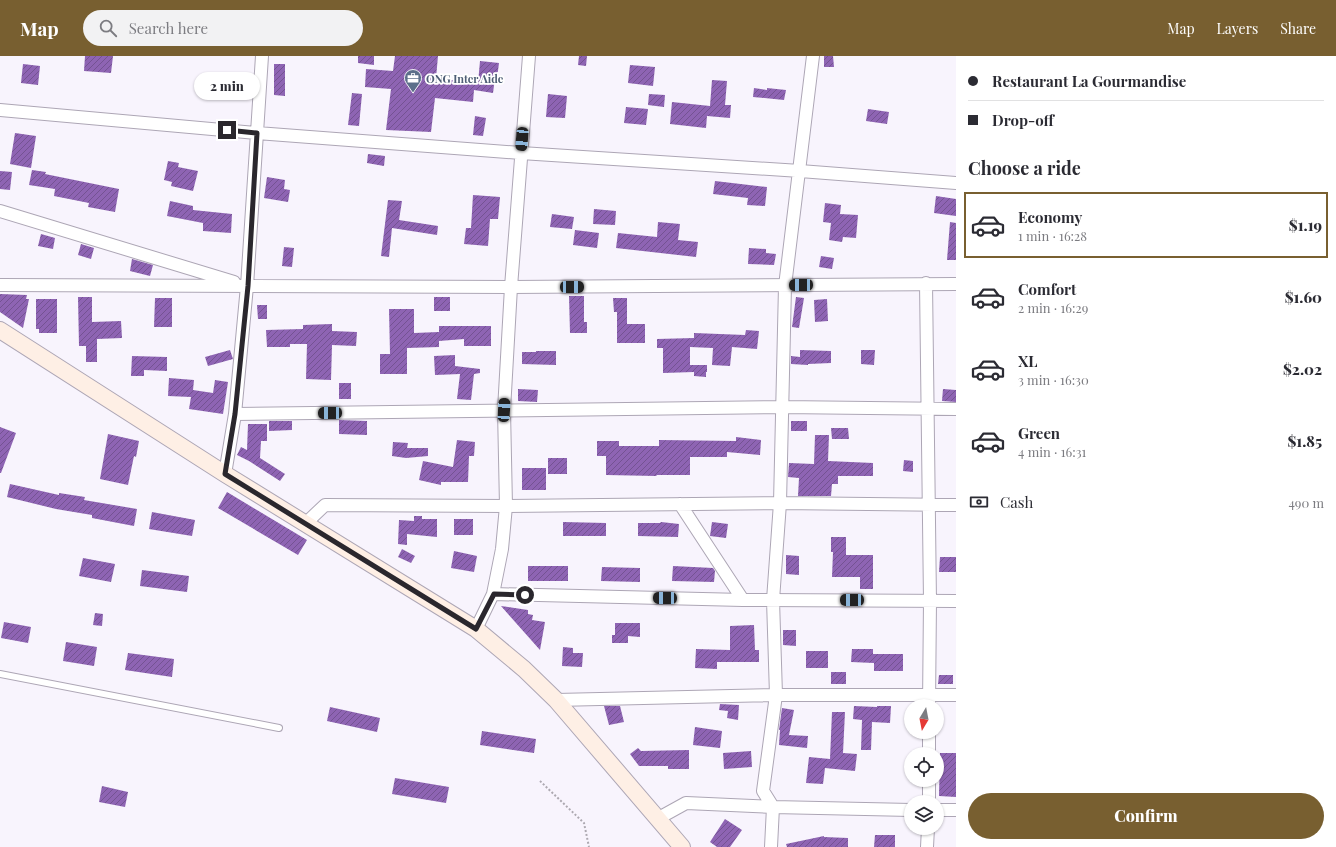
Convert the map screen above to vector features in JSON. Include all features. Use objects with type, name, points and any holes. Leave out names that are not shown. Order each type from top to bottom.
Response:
[{"type":"main road","points":[[0,330],[304,524],[476,629],[524,669],[556,700],[682,847]]},
{"type":"street","points":[[225,474],[235,414],[248,286],[262,56]]},
{"type":"street","points":[[476,629],[494,594],[502,550],[506,506],[504,410],[511,287],[529,56]]},
{"type":"street","points":[[771,847],[773,807],[763,791],[776,696],[773,600],[780,503],[785,286],[814,56]]},
{"type":"street","points":[[0,110],[257,133],[521,153],[800,171],[956,184]]},
{"type":"street","points":[[0,211],[248,286]]},
{"type":"street","points":[[0,285],[511,287],[785,286],[926,283],[956,284]]},
{"type":"street","points":[[926,283],[930,601],[929,699]]},
{"type":"street","points":[[235,414],[782,407],[956,409]]},
{"type":"street","points":[[304,524],[325,505],[506,506],[780,503],[956,505]]},
{"type":"street","points":[[680,504],[743,600]]},
{"type":"street","points":[[494,594],[743,600],[956,601]]},
{"type":"street","points":[[938,699],[956,695]]},
{"type":"street","points":[[556,700],[776,696],[904,700]]},
{"type":"street","points":[[657,819],[686,803],[773,807],[904,810]]},
{"type":"street","points":[[944,810],[956,810]]},
{"type":"street","points":[[927,847],[928,835]]},
{"type":"lane","points":[[0,674],[279,728]]},
{"type":"path","points":[[540,781],[584,823],[589,847]]},
{"type":"building","points":[[85,56],[113,56],[111,73],[84,71]]},
{"type":"building","points":[[358,56],[374,56],[374,65],[358,63]]},
{"type":"building","name":"ONG Inter Aide","points":[[395,56],[438,56],[436,78],[478,83],[480,61],[499,63],[493,93],[474,90],[473,102],[435,98],[431,132],[386,130],[391,89],[365,87],[366,69],[393,71]]},
{"type":"building","points":[[579,56],[587,56],[586,66],[578,65]]},
{"type":"building","points":[[824,56],[833,56],[834,67],[824,67]]},
{"type":"building","points":[[23,64],[40,66],[38,85],[21,83]]},
{"type":"building","points":[[274,64],[285,64],[285,96],[274,95]]},
{"type":"building","points":[[630,65],[655,67],[653,86],[628,83]]},
{"type":"building","points":[[712,80],[727,81],[725,105],[731,105],[730,118],[707,116],[706,128],[670,124],[672,102],[710,106]]},
{"type":"building","points":[[754,88],[786,90],[784,100],[753,97]]},
{"type":"building","points":[[352,93],[362,94],[359,126],[348,125]]},
{"type":"building","points":[[548,94],[567,96],[565,118],[546,117]]},
{"type":"building","points":[[649,94],[665,95],[664,107],[648,105]]},
{"type":"building","points":[[626,107],[648,109],[646,125],[624,123]]},
{"type":"building","points":[[868,109],[889,112],[887,124],[866,121]]},
{"type":"building","points":[[475,116],[486,118],[483,136],[473,135]]},
{"type":"building","points":[[15,133],[36,136],[31,168],[10,164]]},
{"type":"building","points":[[368,154],[385,156],[384,166],[367,163]]},
{"type":"building","points":[[168,161],[179,163],[178,167],[198,171],[193,191],[171,186],[172,182],[164,180]]},
{"type":"building","points":[[32,170],[119,189],[115,212],[88,207],[89,203],[54,196],[55,189],[29,185]]},
{"type":"building","points":[[0,171],[12,172],[10,190],[0,189]]},
{"type":"building","points":[[267,177],[285,180],[284,189],[290,190],[288,202],[264,198]]},
{"type":"building","points":[[715,181],[767,187],[765,206],[747,205],[748,198],[713,194]]},
{"type":"building","points":[[473,195],[500,197],[498,219],[490,219],[488,246],[464,244],[466,228],[471,228]]},
{"type":"building","points":[[936,196],[956,199],[956,216],[934,213]]},
{"type":"building","points":[[388,200],[402,201],[399,220],[438,226],[437,235],[392,228],[389,257],[381,256]]},
{"type":"building","points":[[170,201],[193,206],[193,210],[232,214],[231,233],[203,231],[203,223],[167,216]]},
{"type":"building","points":[[825,203],[841,205],[840,214],[858,215],[856,238],[843,237],[842,242],[829,240],[831,223],[823,222]]},
{"type":"building","points":[[594,209],[616,211],[615,225],[593,224]]},
{"type":"building","points":[[552,214],[574,217],[572,229],[550,227]]},
{"type":"building","points":[[658,222],[680,224],[678,240],[698,242],[696,257],[616,248],[618,233],[657,237]]},
{"type":"building","points":[[950,222],[956,223],[956,260],[947,260]]},
{"type":"building","points":[[575,230],[599,233],[597,248],[573,245]]},
{"type":"building","points":[[41,234],[55,238],[53,249],[38,246]]},
{"type":"building","points":[[81,244],[94,248],[91,259],[78,255]]},
{"type":"building","points":[[284,247],[294,248],[292,267],[282,266]]},
{"type":"building","points":[[749,248],[766,249],[766,253],[776,254],[774,265],[748,264]]},
{"type":"building","points":[[821,256],[834,258],[832,269],[819,267]]},
{"type":"building","points":[[132,259],[153,265],[150,276],[130,271]]},
{"type":"building","points":[[0,294],[27,295],[26,299],[29,299],[23,328],[0,312]]},
{"type":"building","points":[[569,296],[584,296],[584,322],[587,322],[587,333],[570,333]]},
{"type":"building","points":[[78,297],[92,297],[92,322],[121,321],[122,338],[97,339],[97,362],[86,362],[86,346],[79,346]]},
{"type":"building","points":[[434,297],[450,297],[450,311],[434,311]]},
{"type":"building","points":[[796,297],[804,298],[799,328],[792,327]]},
{"type":"building","points":[[155,298],[172,298],[172,327],[154,327]]},
{"type":"building","points":[[613,298],[627,298],[627,324],[645,324],[645,343],[617,343],[617,312],[614,312]]},
{"type":"building","points":[[36,299],[57,299],[57,333],[39,333],[39,329],[36,329]]},
{"type":"building","points":[[827,299],[828,321],[815,322],[814,300]]},
{"type":"building","points":[[257,305],[267,305],[267,319],[258,319]]},
{"type":"building","points":[[389,309],[414,309],[414,333],[439,332],[439,326],[491,326],[491,346],[464,346],[464,339],[439,341],[439,347],[407,348],[407,374],[380,374],[380,354],[390,354]]},
{"type":"building","points":[[332,324],[332,331],[357,332],[356,346],[332,345],[331,380],[306,379],[307,344],[290,344],[290,347],[267,347],[266,330],[303,329],[303,325]]},
{"type":"building","points":[[746,330],[759,331],[757,349],[732,347],[730,366],[712,365],[713,348],[690,347],[690,365],[707,365],[706,377],[694,376],[694,372],[663,373],[663,348],[657,348],[657,339],[694,338],[694,333],[745,335]]},
{"type":"building","points":[[230,350],[233,359],[208,366],[205,357]]},
{"type":"building","points":[[800,350],[831,351],[831,363],[808,365],[791,364],[791,356],[800,357]]},
{"type":"building","points":[[861,350],[875,350],[874,365],[861,364]]},
{"type":"building","points":[[556,351],[556,365],[522,364],[522,352]]},
{"type":"building","points":[[455,355],[455,366],[480,369],[480,373],[474,374],[471,400],[457,399],[460,374],[435,375],[434,356]]},
{"type":"building","points":[[132,356],[167,357],[167,371],[144,370],[144,376],[131,376]]},
{"type":"building","points":[[169,378],[194,380],[193,390],[213,393],[215,380],[228,382],[223,414],[189,409],[191,397],[168,396]]},
{"type":"building","points":[[339,383],[351,383],[351,399],[339,399]]},
{"type":"building","points":[[518,389],[538,390],[537,402],[518,401]]},
{"type":"building","points":[[943,389],[956,390],[956,402],[942,401]]},
{"type":"building","points":[[339,420],[367,421],[367,435],[339,434]]},
{"type":"building","points":[[269,421],[292,421],[292,430],[269,431]]},
{"type":"building","points":[[791,421],[807,421],[807,431],[791,431]]},
{"type":"building","points":[[248,424],[267,424],[267,441],[261,441],[260,458],[285,474],[280,481],[237,455],[241,447],[247,450]]},
{"type":"building","points":[[0,427],[16,433],[1,473],[0,473]]},
{"type":"building","points":[[831,428],[848,428],[849,439],[832,439]]},
{"type":"building","points":[[108,434],[139,441],[136,457],[134,456],[128,485],[100,479]]},
{"type":"building","points":[[815,435],[829,435],[828,461],[873,463],[873,476],[838,476],[838,484],[832,484],[831,496],[798,496],[799,478],[788,477],[789,463],[814,464]]},
{"type":"building","points":[[736,437],[761,440],[760,455],[727,452],[727,457],[690,457],[690,475],[606,475],[606,456],[597,456],[597,441],[619,441],[619,446],[659,446],[659,440],[736,441]]},
{"type":"building","points":[[457,440],[475,442],[474,456],[469,456],[468,482],[441,482],[441,485],[419,480],[423,461],[453,467]]},
{"type":"building","points":[[393,442],[408,443],[407,448],[428,448],[428,456],[406,458],[392,456]]},
{"type":"building","points":[[548,458],[567,458],[567,474],[548,474]]},
{"type":"building","points":[[904,460],[913,461],[913,472],[903,471]]},
{"type":"building","points":[[522,468],[546,468],[546,490],[522,490]]},
{"type":"building","points":[[10,484],[59,495],[59,493],[85,497],[84,500],[137,509],[134,526],[92,518],[92,515],[56,509],[7,497]]},
{"type":"building","points":[[227,492],[307,540],[298,555],[218,508]]},
{"type":"building","points":[[152,512],[195,520],[192,536],[149,529]]},
{"type":"building","points":[[414,516],[422,516],[422,519],[437,519],[437,537],[407,534],[407,545],[398,544],[399,520],[414,521]]},
{"type":"building","points":[[454,519],[473,519],[473,535],[454,535]]},
{"type":"building","points":[[563,522],[606,523],[606,536],[563,536]]},
{"type":"building","points":[[661,522],[679,524],[678,537],[638,536],[638,523]]},
{"type":"building","points":[[712,522],[728,524],[726,538],[710,536]]},
{"type":"building","points":[[831,537],[846,537],[846,555],[873,555],[873,589],[860,589],[860,577],[832,577],[833,552],[831,552]]},
{"type":"building","points":[[402,549],[415,556],[411,563],[398,557]]},
{"type":"building","points":[[454,551],[477,556],[474,572],[451,568]]},
{"type":"building","points":[[786,555],[799,556],[799,575],[786,574]]},
{"type":"building","points":[[940,557],[956,557],[956,572],[939,572]]},
{"type":"building","points":[[83,558],[115,564],[111,582],[79,576]]},
{"type":"building","points":[[528,566],[568,566],[568,581],[528,581]]},
{"type":"building","points":[[673,566],[713,568],[715,571],[714,582],[672,581]]},
{"type":"building","points":[[602,567],[640,568],[640,582],[601,581]]},
{"type":"building","points":[[142,570],[189,576],[187,592],[140,586]]},
{"type":"building","points":[[501,606],[528,610],[528,614],[533,615],[532,620],[545,622],[540,650]]},
{"type":"building","points":[[95,613],[103,614],[102,626],[93,625]]},
{"type":"building","points":[[4,622],[31,627],[28,643],[1,638]]},
{"type":"building","points":[[615,623],[640,623],[640,637],[628,636],[628,643],[612,643],[612,635],[615,635]]},
{"type":"building","points":[[754,625],[755,650],[759,650],[759,662],[717,662],[717,669],[695,668],[696,649],[730,650],[730,626]]},
{"type":"building","points":[[783,630],[796,630],[796,646],[783,645]]},
{"type":"building","points":[[66,642],[97,647],[94,666],[63,661]]},
{"type":"building","points":[[563,647],[573,648],[573,653],[583,653],[582,667],[562,666]]},
{"type":"building","points":[[852,649],[873,649],[873,654],[903,654],[903,671],[874,671],[874,663],[851,662]]},
{"type":"building","points":[[806,651],[828,651],[828,668],[806,668]]},
{"type":"building","points":[[128,653],[174,659],[172,677],[125,670]]},
{"type":"building","points":[[831,672],[846,672],[846,684],[831,684]]},
{"type":"building","points":[[939,675],[953,675],[953,684],[938,684]]},
{"type":"building","points":[[720,704],[739,705],[738,720],[727,718],[728,711],[719,710]]},
{"type":"building","points":[[604,706],[620,706],[624,722],[609,725]]},
{"type":"building","points":[[854,706],[891,706],[890,723],[872,722],[871,750],[861,750],[862,720],[853,719]]},
{"type":"building","points":[[330,707],[380,718],[377,732],[327,721]]},
{"type":"building","points":[[782,708],[794,710],[789,735],[808,736],[807,748],[779,745],[779,730]]},
{"type":"building","points":[[832,712],[845,712],[843,753],[857,754],[855,771],[825,768],[823,784],[806,783],[809,757],[830,759]]},
{"type":"building","points":[[695,727],[722,731],[720,748],[693,745]]},
{"type":"building","points":[[482,731],[536,739],[534,753],[480,745]]},
{"type":"building","points":[[638,748],[641,751],[689,750],[689,769],[668,769],[668,766],[639,766],[630,754]]},
{"type":"building","points":[[751,751],[752,767],[724,769],[723,753]]},
{"type":"building","points":[[944,753],[956,753],[956,797],[939,795],[939,787],[944,787]]},
{"type":"building","points":[[395,778],[449,787],[446,803],[392,794]]},
{"type":"building","points":[[102,786],[128,792],[125,807],[99,802]]},
{"type":"building","points":[[725,819],[742,830],[730,847],[717,847],[710,842]]},
{"type":"building","points":[[875,835],[895,835],[895,847],[874,847]]},
{"type":"building","points":[[824,836],[848,838],[848,847],[787,847],[786,844]]},
{"type":"place","name":"ONG Inter Aide","points":[[413,93]]},
{"type":"route","points":[[227,130],[257,133],[248,286],[235,414],[225,474],[476,629],[494,594],[525,595]]}]
